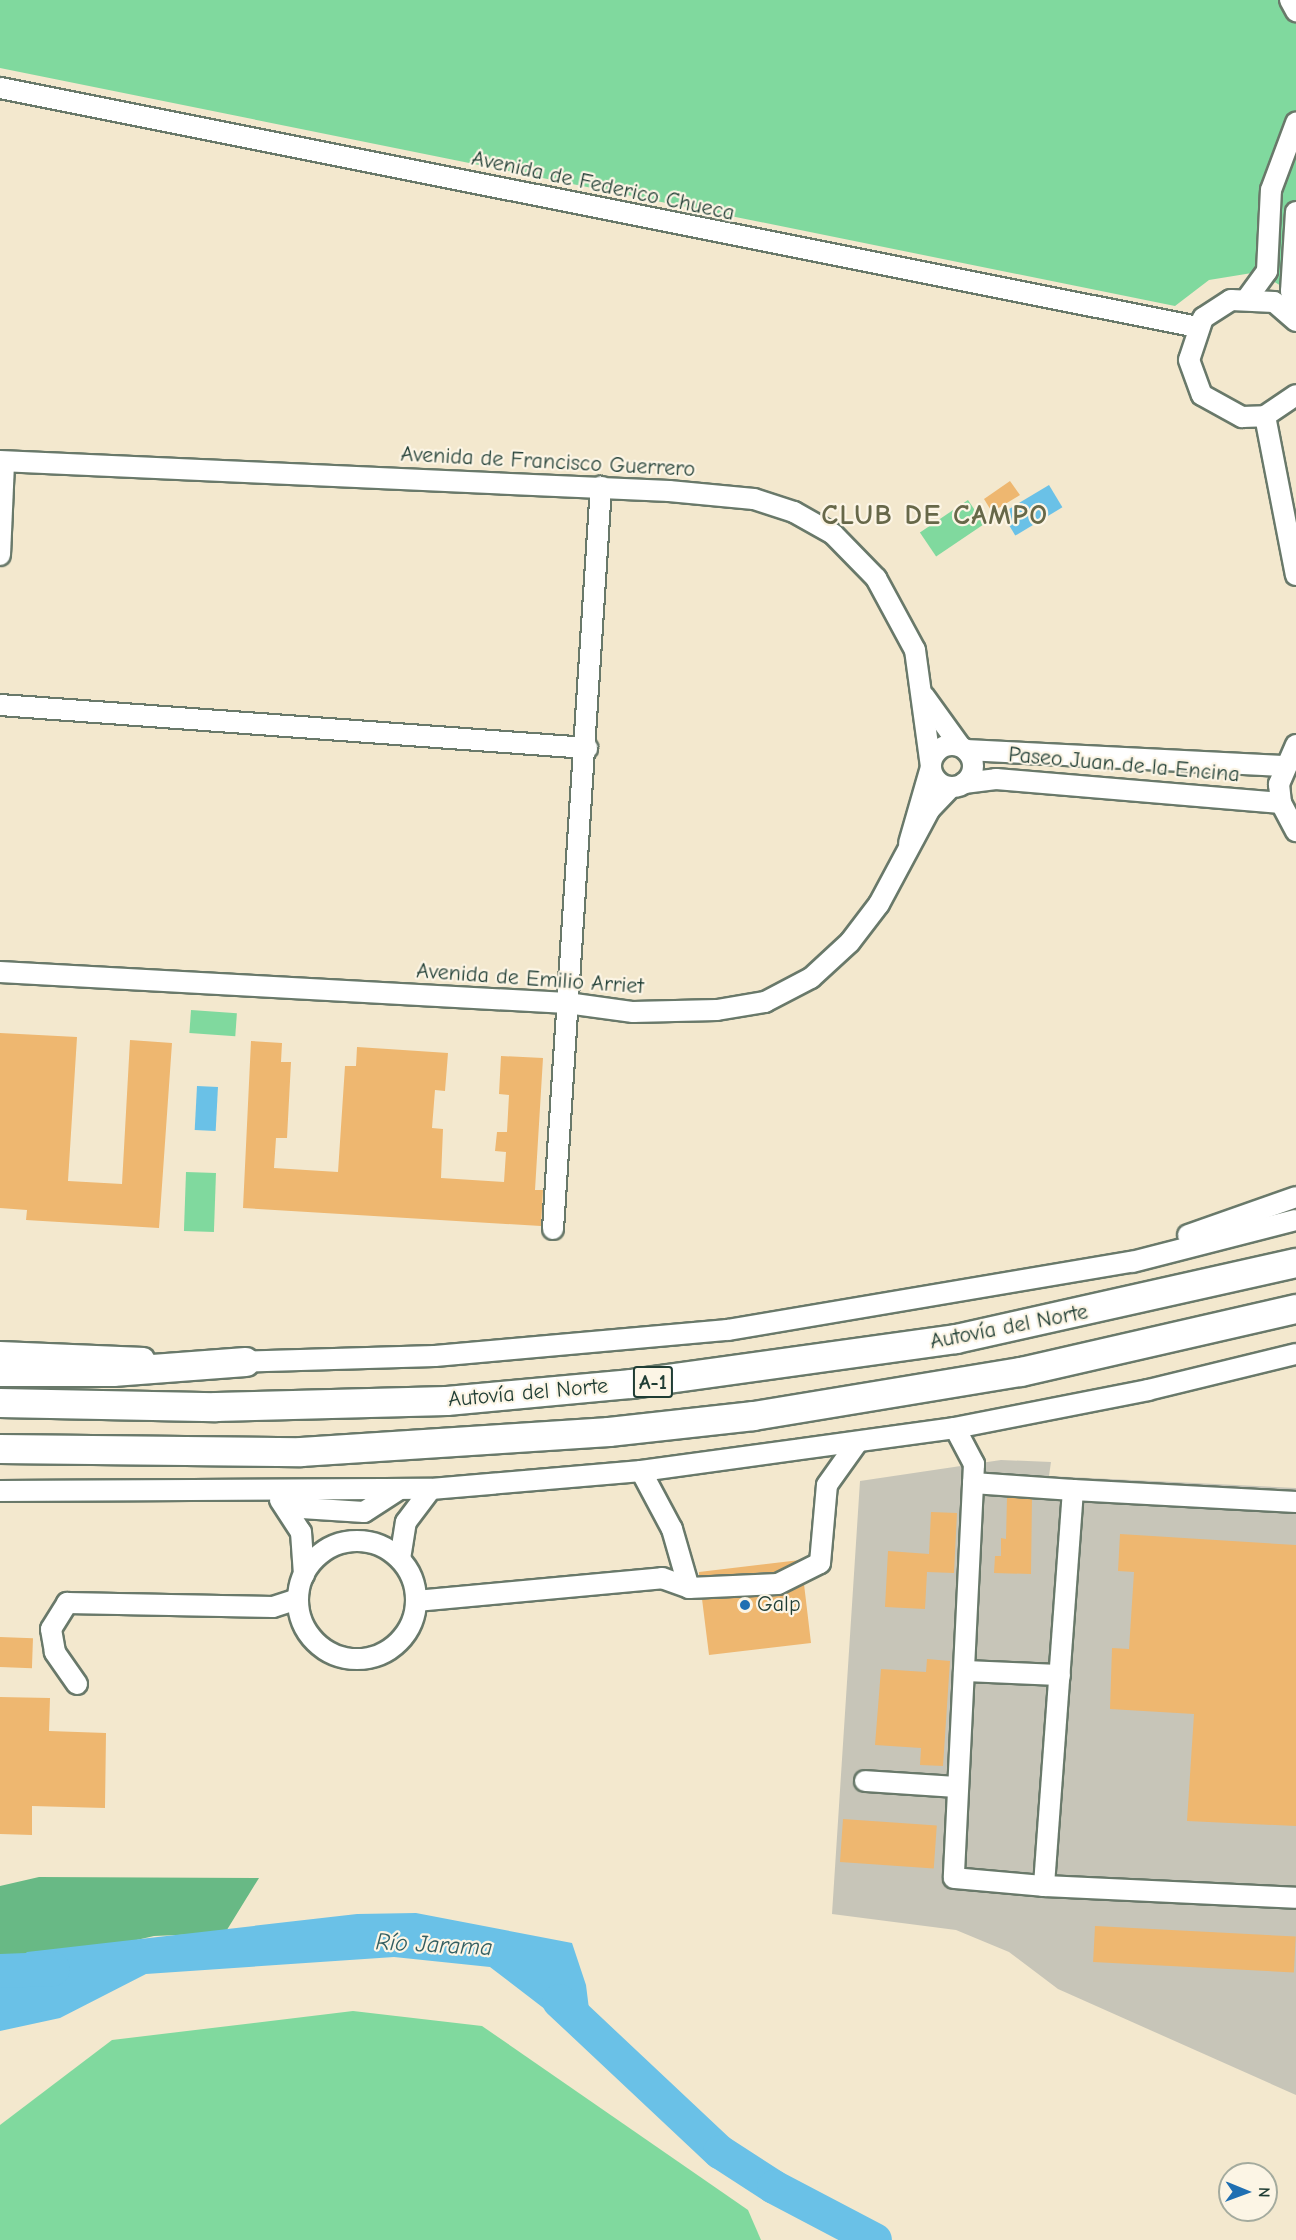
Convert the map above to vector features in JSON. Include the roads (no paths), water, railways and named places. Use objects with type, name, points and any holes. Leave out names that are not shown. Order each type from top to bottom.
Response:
[{"type":"highway","name":"Autovía del Norte","points":[[0,1402],[239,1407],[447,1401],[632,1384],[956,1339],[1296,1263]]},
{"type":"highway","name":"Autovía del Norte","points":[[0,1449],[301,1452],[609,1432],[777,1412],[1021,1372],[1296,1309]]},
{"type":"highway","points":[[0,1372],[113,1372],[246,1362]]},
{"type":"street","points":[[1290,0],[1296,11]]},
{"type":"street","name":"Avenida de Federico Chueca","points":[[0,88],[1197,327]]},
{"type":"street","points":[[1246,300],[1267,271],[1271,190],[1296,123]]},
{"type":"street","points":[[1296,212],[1291,291],[1296,309]]},
{"type":"street","points":[[1296,321],[1274,302],[1231,300],[1197,327],[1189,360],[1202,395],[1242,417],[1265,416],[1296,395]]},
{"type":"street","points":[[1265,416],[1296,574]]},
{"type":"street","points":[[0,555],[2,462]]},
{"type":"street","name":"Avenida de Francisco Guerrero","points":[[2,462],[601,487],[754,499],[794,512],[833,534],[876,578],[915,650],[922,694],[963,748]]},
{"type":"street","points":[[553,1229],[567,1004],[587,748],[601,487]]},
{"type":"street","points":[[909,843],[931,767],[940,749],[963,748],[973,769],[957,785],[937,780],[931,767],[922,694]]},
{"type":"street","points":[[0,705],[587,748]]},
{"type":"street","points":[[1296,745],[1283,766],[1281,803],[1296,831]]},
{"type":"street","name":"Paseo Juan de la Encina","points":[[963,748],[1283,766]]},
{"type":"street","name":"Paseo Juan de la Encina","points":[[957,785],[996,778],[1281,803]]},
{"type":"street","name":"Avenida de Emilio Arriet","points":[[0,972],[567,1004],[633,1012],[717,1010],[765,1002],[811,978],[850,942],[879,904],[909,843],[957,785]]},
{"type":"street","points":[[1021,1282],[1159,1245],[1296,1197]]},
{"type":"street","points":[[0,1352],[246,1362],[617,1342],[740,1328],[1021,1282],[1132,1262],[1296,1220]]},
{"type":"street","points":[[0,1491],[280,1501],[641,1471],[956,1428],[1148,1390],[1295,1354]]},
{"type":"street","points":[[956,1428],[974,1464],[954,1878],[1044,1886],[1296,1898]]},
{"type":"street","points":[[417,1601],[662,1578],[688,1588],[778,1584],[820,1563],[827,1485],[857,1443]]},
{"type":"street","points":[[641,1471],[672,1529],[688,1588]]},
{"type":"street","points":[[973,1483],[1296,1502]]},
{"type":"street","points":[[280,1501],[301,1532],[304,1575],[298,1599],[300,1623],[314,1641],[332,1654],[356,1659],[376,1657],[398,1643],[417,1601],[400,1559],[406,1522],[431,1489]]},
{"type":"street","points":[[1044,1886],[1073,1490]]},
{"type":"street","points":[[304,1575],[334,1545],[358,1540],[381,1545],[400,1559]]},
{"type":"street","points":[[77,1684],[55,1652],[51,1629],[67,1604],[273,1606],[298,1599]]},
{"type":"street","points":[[964,1671],[1060,1675]]},
{"type":"street","points":[[865,1781],[958,1787]]},
{"type":"water","points":[[1049,485],[1062,507],[1015,536],[1002,513]]},
{"type":"water","points":[[197,1086],[218,1087],[216,1131],[195,1130]]},
{"type":"water","points":[[416,1913],[572,1943],[586,1985],[592,2033],[576,2033],[490,1967],[394,1957],[146,1974],[60,2018],[0,2031],[0,1985],[6,1970],[27,1952],[357,1914]]},
{"type":"waterway","name":"Río Jarama","points":[[0,1971],[53,1969]]},
{"type":"waterway","name":"Río Jarama","points":[[559,2001],[720,2152],[774,2187],[875,2240]]},
{"type":"place","name":"Galp","points":[[745,1605]]},
{"type":"district","name":"CLUB DE CAMPO","points":[[935,515]]}]
